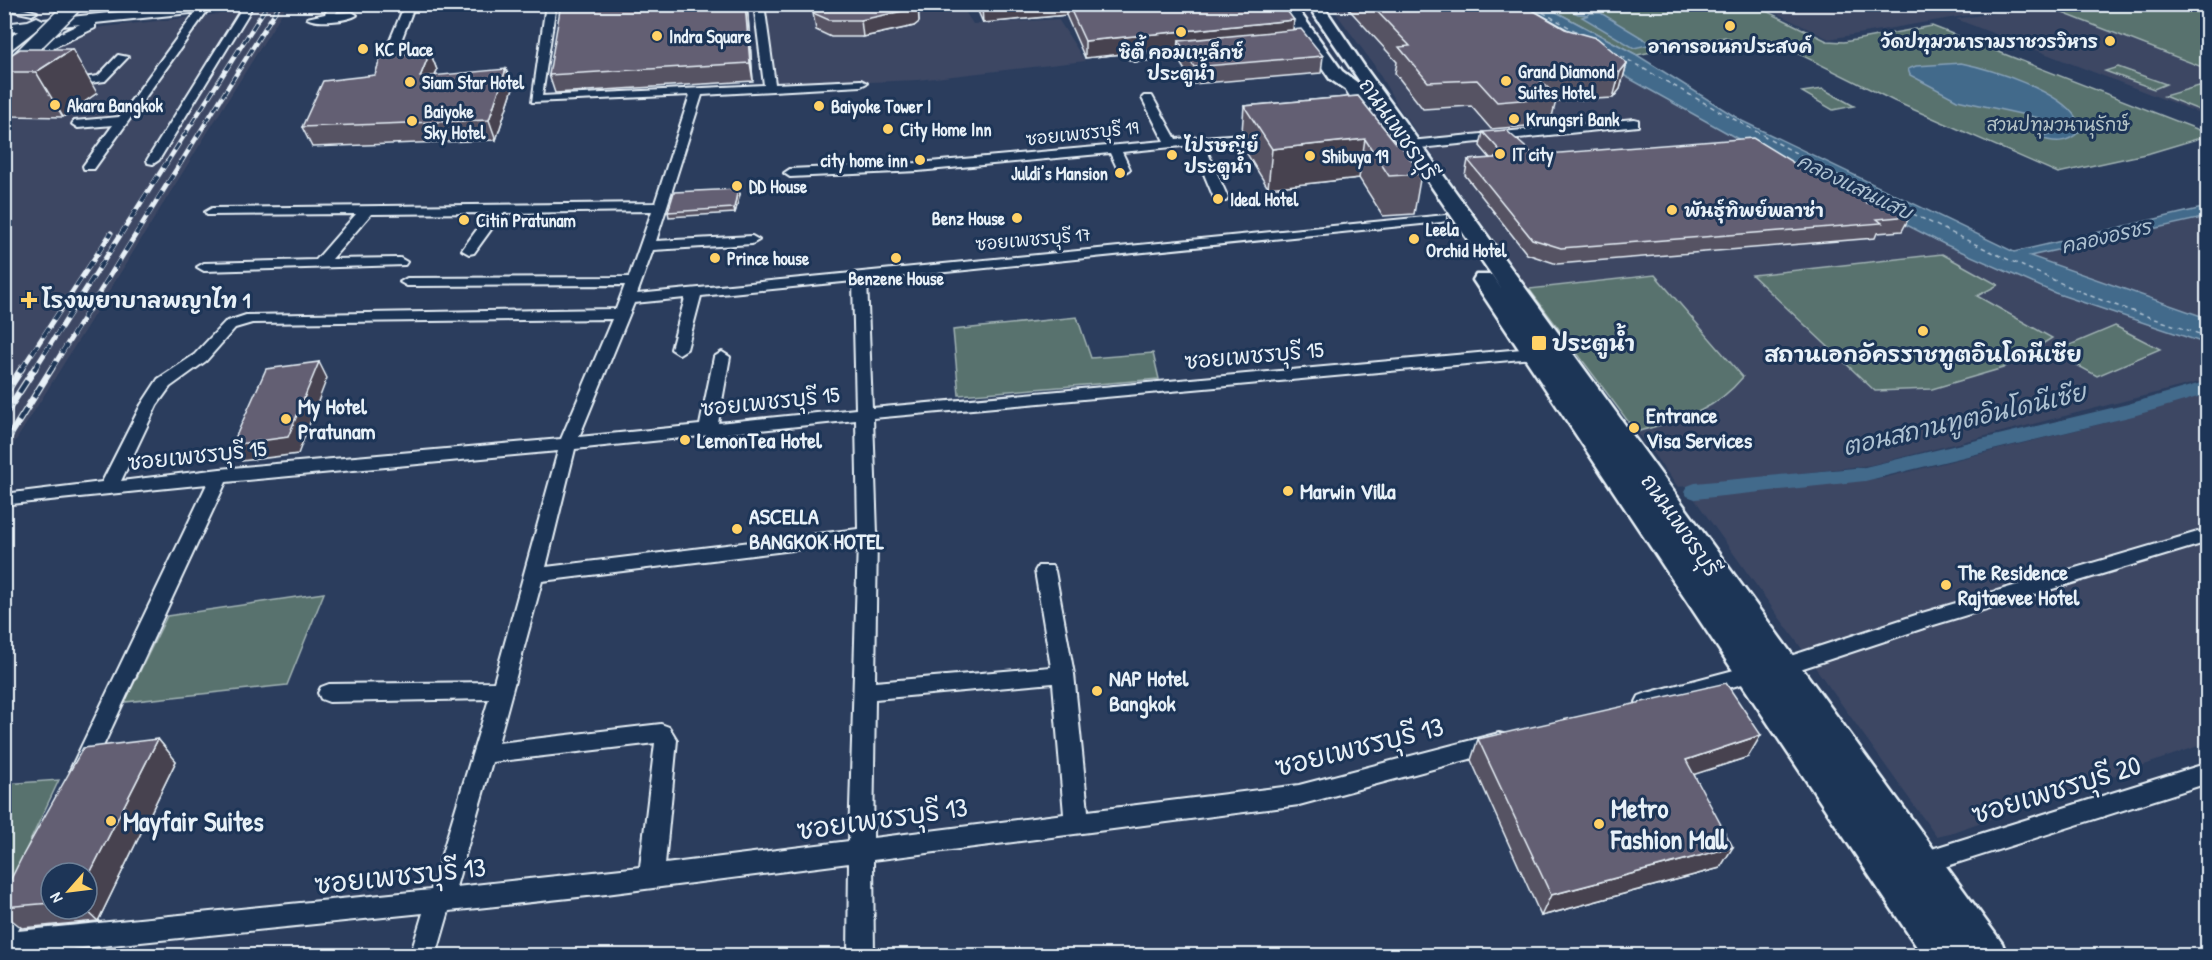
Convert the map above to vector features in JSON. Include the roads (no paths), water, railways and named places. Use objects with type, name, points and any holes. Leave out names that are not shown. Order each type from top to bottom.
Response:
[{"type":"main road","points":[[5,50],[62,4]]},
{"type":"main road","points":[[10,83],[75,4]]},
{"type":"main road","points":[[88,4],[105,11],[124,14]]},
{"type":"main road","points":[[4,23],[40,12],[124,14],[238,4]]},
{"type":"main road","name":"ถนนเพชรบุรี","points":[[1286,4],[1336,75],[1352,87],[1534,353],[1767,670],[1922,863],[1988,956]]},
{"type":"main road","name":"ถนนเพชรบุรี","points":[[1314,4],[1415,144],[1767,670],[1946,956]]},
{"type":"main road","points":[[5,50],[40,12]]},
{"type":"main road","points":[[4,28],[40,12]]},
{"type":"main road","points":[[10,83],[49,44],[60,37],[124,14]]},
{"type":"street","points":[[153,160],[210,70],[245,11],[246,4]]},
{"type":"street","points":[[329,17],[336,4]]},
{"type":"street","points":[[383,72],[410,4]]},
{"type":"street","points":[[551,4],[536,100],[861,83]]},
{"type":"street","points":[[759,4],[770,89]]},
{"type":"street","points":[[4,6],[40,12]]},
{"type":"street","points":[[89,166],[205,7]]},
{"type":"street","points":[[312,18],[352,15]]},
{"type":"street","points":[[1293,42],[1311,40]]},
{"type":"street","points":[[1134,58],[1219,49]]},
{"type":"street","points":[[54,84],[95,81],[122,57]]},
{"type":"street","points":[[423,956],[535,575],[568,444],[634,281],[661,207],[697,92]]},
{"type":"street","points":[[1148,98],[1171,142]]},
{"type":"street","points":[[78,124],[123,120]]},
{"type":"street","points":[[1415,144],[1634,123]]},
{"type":"street","name":"ซอยเพชรบุรี 19","points":[[790,174],[898,169],[1276,134]]},
{"type":"street","points":[[1196,141],[1221,198]]},
{"type":"street","points":[[1114,148],[1124,169]]},
{"type":"street","points":[[212,212],[661,207]]},
{"type":"street","points":[[469,250],[498,210]]},
{"type":"street","points":[[321,263],[366,212]]},
{"type":"street","name":"ซอยเพชรบุรี 17","points":[[110,487],[148,405],[164,383],[200,358],[236,321],[251,318],[624,307],[694,293],[1441,218]]},
{"type":"street","points":[[645,246],[752,240]]},
{"type":"street","points":[[204,267],[400,262]]},
{"type":"street","points":[[860,276],[868,534],[861,956]]},
{"type":"street","points":[[407,282],[634,281]]},
{"type":"street","points":[[679,349],[694,293]]},
{"type":"street","name":"ซอยเพชรบุรี 15","points":[[11,498],[219,475],[1534,353]]},
{"type":"street","points":[[708,430],[722,357]]},
{"type":"street","points":[[75,784],[219,475]]},
{"type":"street","points":[[535,575],[868,534]]},
{"type":"street","points":[[1628,707],[1767,670],[2208,535]]},
{"type":"street","points":[[1045,571],[1063,674],[1077,823]]},
{"type":"street","points":[[865,691],[1063,674]]},
{"type":"street","points":[[329,693],[501,690]]},
{"type":"street","points":[[482,754],[661,733],[666,740],[651,877]]},
{"type":"street","name":"ซอยเพชรบุรี 13","points":[[4,945],[437,902],[743,867],[1299,795],[1526,734]]},
{"type":"street","name":"ซอยเพชรบุรี 20","points":[[1922,863],[2208,773]]},
{"type":"street","points":[[4,934],[30,880]]},
{"type":"water","name":"คลองแสนแสบ","points":[[1484,5],[1543,5],[1637,55],[1742,121],[2014,252],[2207,207],[2207,217],[2030,256],[2207,318],[2207,344],[2055,293],[1944,244],[1740,140],[1605,65]]},
{"type":"water","points":[[1559,5],[1586,5],[1598,10],[1588,13],[1601,13],[1652,44],[1634,48],[1582,17],[1589,15],[1578,14]]},
{"type":"water","points":[[1961,63],[2006,76],[2056,99],[2076,118],[2080,131],[2060,141],[2038,137],[2055,133],[2056,126],[2039,118],[1957,100],[1910,75],[1908,69],[1916,66]]},
{"type":"waterway","name":"ตอนสถานทูตอินโดนีเซีย","points":[[1695,491],[1865,474],[2133,409],[2208,387]]},
{"type":"railway","points":[[166,164],[268,4]]},
{"type":"railway","points":[[180,164],[280,4]]},
{"type":"railway","points":[[34,370],[167,162]]},
{"type":"railway","points":[[51,370],[181,162]]},
{"type":"railway","points":[[21,370],[111,233]]},
{"type":"railway","points":[[4,396],[22,368]]},
{"type":"railway","points":[[4,416],[35,368]]},
{"type":"railway","points":[[4,445],[52,368]]},
{"type":"place","name":"อาคารอเนกประสงค์","points":[[1730,26]]},
{"type":"place","name":"ซิตี้ คอมเพล็กซ์ ประตูน้ำ","points":[[1181,32]]},
{"type":"place","name":"Indra Square","points":[[657,36]]},
{"type":"place","name":"วัดปทุมวนารามราชวรวิหาร","points":[[2110,41]]},
{"type":"place","name":"KC Place","points":[[363,49]]},
{"type":"place","name":"Grand Diamond Suites Hotel","points":[[1506,81]]},
{"type":"place","name":"Siam Star Hotel","points":[[410,82]]},
{"type":"place","name":"Akara Bangkok","points":[[55,105]]},
{"type":"place","name":"Baiyoke Tower I","points":[[819,106]]},
{"type":"place","name":"Krungsri Bank","points":[[1514,119]]},
{"type":"place","name":"Baiyoke Sky Hotel","points":[[412,121]]},
{"type":"place","name":"City Home Inn","points":[[888,129]]},
{"type":"place","name":"IT city","points":[[1500,154]]},
{"type":"place","name":"ไปรษณีย์ ประตูน้ำ","points":[[1172,155]]},
{"type":"place","name":"Shibuya 19","points":[[1310,156]]},
{"type":"place","name":"city home inn","points":[[920,160]]},
{"type":"place","name":"Juldi’s Mansion","points":[[1120,173]]},
{"type":"place","name":"DD House","points":[[737,186]]},
{"type":"place","name":"Ideal Hotel","points":[[1218,199]]},
{"type":"place","name":"พันธุ์ทิพย์พลาซ่า","points":[[1672,210]]},
{"type":"place","name":"Benz House","points":[[1017,218]]},
{"type":"place","name":"Citin Pratunam","points":[[464,220]]},
{"type":"place","name":"Leela Orchid Hotel","points":[[1414,239]]},
{"type":"place","name":"Prince house","points":[[715,258]]},
{"type":"place","name":"Benzene House","points":[[896,258]]},
{"type":"place","name":"โรงพยาบาลพญาไท 1","points":[[29,300]]},
{"type":"place","name":"สถานเอกอัครราชทูตอินโดนีเซีย","points":[[1923,331]]},
{"type":"place","name":"ประตูน้ำ","points":[[1539,343]]},
{"type":"place","name":"My Hotel Pratunam","points":[[286,419]]},
{"type":"place","name":"Entrance Visa Services","points":[[1634,428]]},
{"type":"place","name":"LemonTea Hotel","points":[[685,440]]},
{"type":"place","name":"Marwin Villa","points":[[1288,491]]},
{"type":"place","name":"ASCELLA BANGKOK HOTEL","points":[[737,529]]},
{"type":"place","name":"The Residence Rajtaevee Hotel","points":[[1946,585]]},
{"type":"place","name":"NAP Hotel Bangkok","points":[[1097,691]]},
{"type":"place","name":"Mayfair Suites","points":[[111,821]]},
{"type":"place","name":"Metro Fashion Mall","points":[[1599,824]]},
{"type":"park label","name":"สวนปทุมวนานุรักษ์","points":[[2058,124]]},
{"type":"water label","name":"คลองอรชร","points":[[2106,236]]}]
